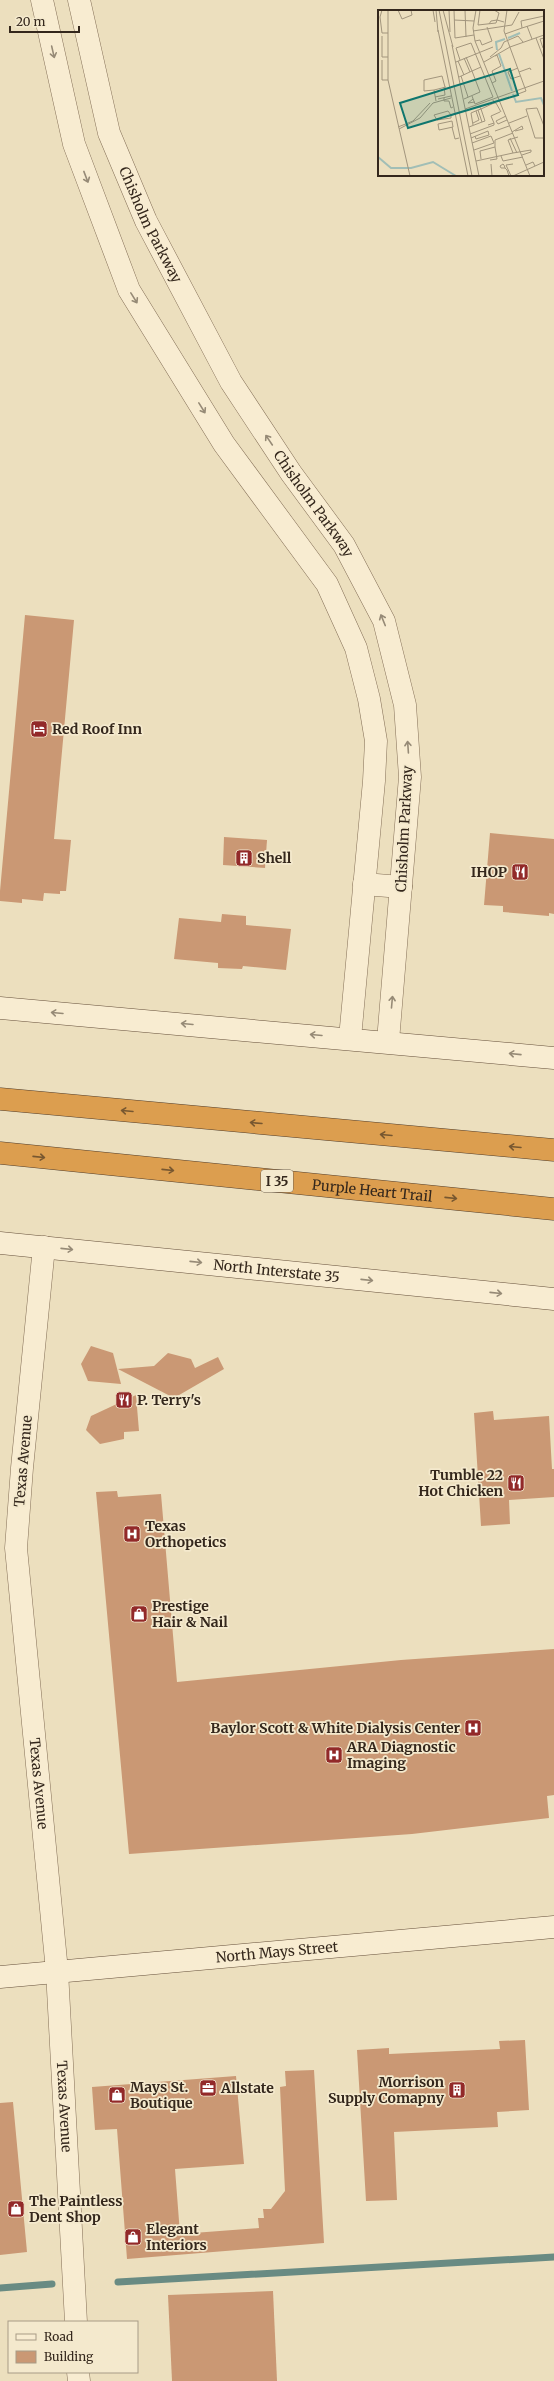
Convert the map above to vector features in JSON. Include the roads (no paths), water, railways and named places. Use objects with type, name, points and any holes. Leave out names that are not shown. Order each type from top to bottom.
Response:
[{"type":"highway","points":[[0,1099],[554,1150]]},
{"type":"highway","name":"Purple Heart Trail","points":[[0,1153],[554,1209]]},
{"type":"street","points":[[42,0],[74,144],[128,290],[224,444],[327,584],[356,648],[369,699],[376,741],[374,781],[350,1038]]},
{"type":"street","name":"Chisholm Parkway","points":[[79,0],[109,133],[146,221],[231,382],[291,473],[344,545],[384,621],[405,705],[410,777],[388,1041]]},
{"type":"street","points":[[364,884],[401,887]]},
{"type":"street","points":[[0,1008],[388,1041],[554,1058]]},
{"type":"street","name":"North Interstate 35","points":[[0,1243],[554,1299]]},
{"type":"street","name":"Texas Avenue","points":[[44,1247],[22,1468],[16,1548],[57,1971],[76,2321]]},
{"type":"street","name":"North Mays Street","points":[[0,1977],[554,1927]]},
{"type":"waterway","points":[[118,2282],[554,2257]]},
{"type":"waterway","points":[[0,2288],[52,2284]]},
{"type":"place","name":"Red Roof Inn","points":[[39,729]]},
{"type":"place","name":"Shell","points":[[244,858]]},
{"type":"place","name":"IHOP","points":[[520,872]]},
{"type":"place","name":"P. Terry's","points":[[124,1400]]},
{"type":"place","name":"Tumble 22 Hot Chicken","points":[[516,1483]]},
{"type":"place","name":"Texas Orthopetics","points":[[132,1534]]},
{"type":"place","name":"Prestige Hair & Nail","points":[[139,1614]]},
{"type":"place","name":"Baylor Scott & White Dialysis Center","points":[[473,1728]]},
{"type":"place","name":"ARA Diagnostic Imaging","points":[[334,1755]]},
{"type":"place","name":"Allstate","points":[[208,2088]]},
{"type":"place","name":"Morrison Supply Comapny","points":[[457,2090]]},
{"type":"place","name":"Mays St. Boutique","points":[[117,2095]]},
{"type":"place","name":"The Paintless Dent Shop","points":[[16,2209]]},
{"type":"place","name":"Elegant Interiors","points":[[133,2237]]}]
